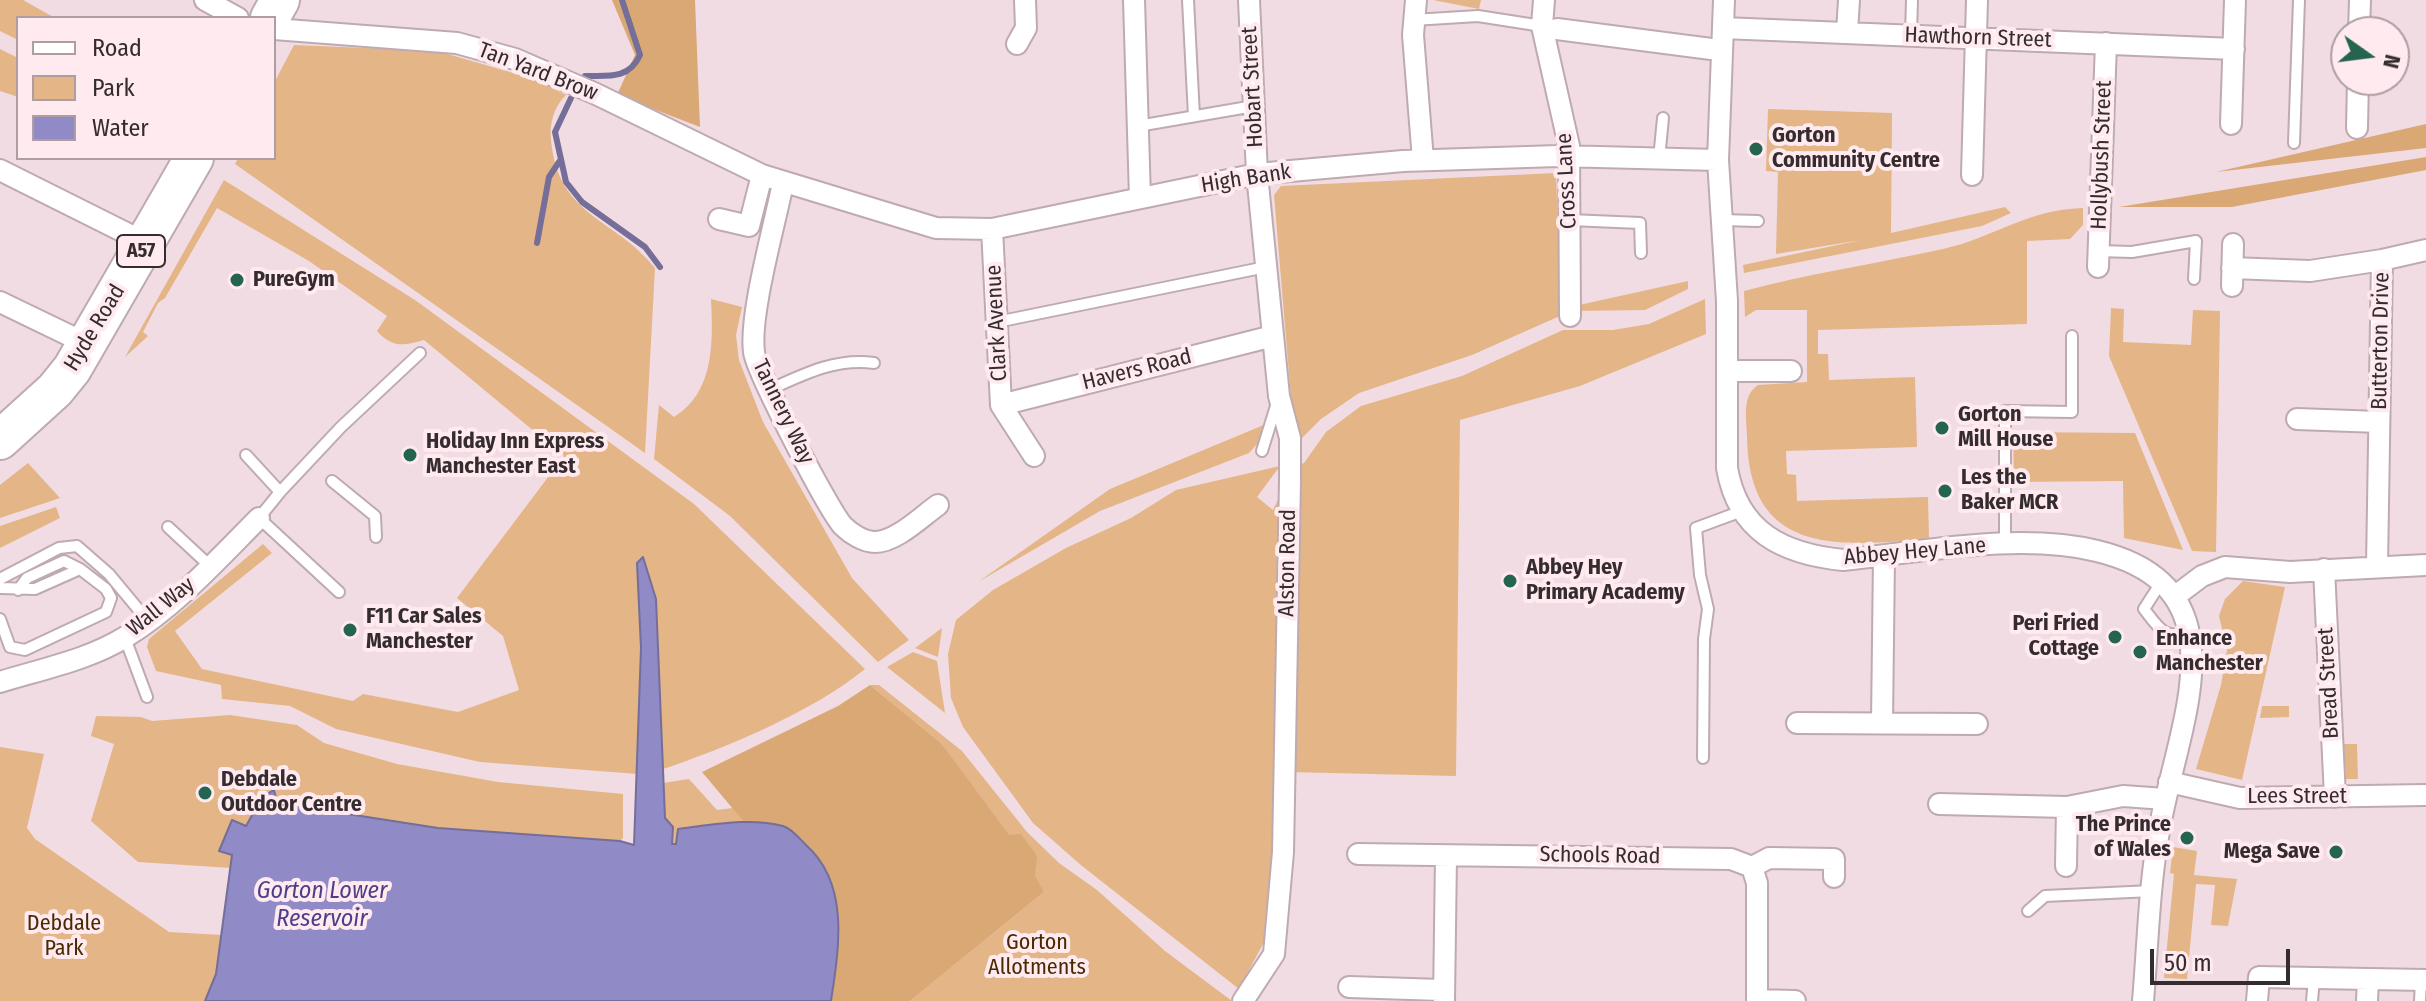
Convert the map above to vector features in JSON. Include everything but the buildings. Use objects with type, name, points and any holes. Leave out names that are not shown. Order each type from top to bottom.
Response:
[{"type":"highway","name":"Hyde Road","points":[[0,439],[55,390],[87,344],[193,160]]},
{"type":"street","points":[[205,0],[234,16]]},
{"type":"street","points":[[1017,44],[1026,28],[1025,0]]},
{"type":"street","points":[[1134,0],[1140,198]]},
{"type":"street","name":"Hobart Street","points":[[1249,0],[1257,174]]},
{"type":"street","name":"Cross Lane","points":[[1544,0],[1570,156],[1570,316]]},
{"type":"street","name":"Abbey Hey Lane","points":[[1724,0],[1718,160],[1727,301],[1727,468],[1731,491],[1742,511],[1773,541],[1799,553],[1843,560],[2005,545],[2060,545],[2095,550],[2142,568],[2167,590]]},
{"type":"street","points":[[1847,32],[1849,0]]},
{"type":"street","points":[[1972,175],[1977,0]]},
{"type":"street","points":[[2231,124],[2235,0]]},
{"type":"street","points":[[1415,10],[1423,160]]},
{"type":"street","points":[[1550,27],[1711,49]]},
{"type":"street","name":"Hawthorn Street","points":[[1723,28],[2234,49]]},
{"type":"street","name":"Tan Yard Brow","points":[[276,29],[457,43],[515,59],[783,183]]},
{"type":"street","name":"Hollybush Street","points":[[2098,259],[2106,43]]},
{"type":"street","points":[[2357,128],[2358,96]]},
{"type":"street","name":"High Bank","points":[[783,183],[936,228],[992,229],[1257,174],[1423,160],[1570,156],[1718,160]]},
{"type":"street","points":[[0,170],[146,243]]},
{"type":"street","name":"Alston Road","points":[[1243,1001],[1274,954],[1283,852],[1290,438],[1279,396],[1257,174]]},
{"type":"street","points":[[719,219],[749,226],[762,175]]},
{"type":"street","name":"Tannery Way","points":[[783,183],[758,307],[754,353],[769,390],[842,525],[863,540],[878,542],[894,536],[938,505]]},
{"type":"street","name":"Clark Avenue","points":[[992,229],[1001,405],[1034,456]]},
{"type":"street","name":"Butterton Drive","points":[[2233,244],[2232,277],[2310,271],[2426,250]]},
{"type":"street","name":"Butterton Drive","points":[[2377,566],[2382,260]]},
{"type":"street","points":[[0,302],[87,344]]},
{"type":"street","name":"Havers Road","points":[[1001,405],[1273,336]]},
{"type":"street","points":[[1728,371],[1791,371]]},
{"type":"street","name":"Butterton Drive","points":[[2297,418],[2379,422]]},
{"type":"street","name":"Wall Way","points":[[0,682],[69,662],[125,638],[210,566],[259,518]]},
{"type":"street","points":[[1882,723],[1884,556]]},
{"type":"street","points":[[2143,1001],[2152,891],[2167,790],[2194,670],[2190,633],[2167,590],[2225,567],[2290,572],[2426,565]]},
{"type":"street","name":"Bread Street","points":[[2324,569],[2335,797]]},
{"type":"street","points":[[1797,723],[1977,724]]},
{"type":"street","name":"Lees Street","points":[[1939,804],[2067,807],[2167,790],[2240,798],[2426,795]]},
{"type":"street","points":[[2066,866],[2067,807]]},
{"type":"street","name":"Schools Road","points":[[1358,854],[1731,859],[1752,867]]},
{"type":"street","points":[[1349,987],[1442,995],[1446,856]]},
{"type":"street","points":[[1795,1001],[1757,1000],[1757,883],[1752,867],[1769,858],[1834,859],[1834,877]]},
{"type":"street","points":[[2257,1001],[2259,977],[2423,980]]},
{"type":"street","points":[[2367,1001],[2368,979]]},
{"type":"lane","points":[[1188,0],[1194,116]]},
{"type":"lane","points":[[1911,35],[1912,0]]},
{"type":"lane","points":[[2294,143],[2299,0]]},
{"type":"lane","points":[[1415,10],[1550,27]]},
{"type":"lane","points":[[1138,126],[1254,106]]},
{"type":"lane","points":[[1659,159],[1663,118]]},
{"type":"lane","points":[[1570,220],[1640,223],[1641,253]]},
{"type":"lane","points":[[1722,220],[1758,221]]},
{"type":"lane","points":[[2098,259],[2196,241],[2194,279]]},
{"type":"lane","points":[[997,322],[1266,267]]},
{"type":"lane","points":[[2005,545],[2005,411],[2072,412],[2072,336]]},
{"type":"lane","points":[[339,592],[259,518],[341,427],[420,353]]},
{"type":"lane","points":[[769,390],[834,364],[855,361],[874,363]]},
{"type":"lane","points":[[1262,451],[1279,396]]},
{"type":"lane","points":[[246,455],[280,492]]},
{"type":"lane","points":[[332,481],[375,516],[376,537]]},
{"type":"lane","points":[[1703,758],[1704,639],[1708,609],[1700,575],[1696,528],[1742,511]]},
{"type":"lane","points":[[168,527],[210,566]]},
{"type":"lane","points":[[0,579],[59,548],[77,546],[109,574],[148,621]]},
{"type":"lane","points":[[0,588],[35,589],[80,569],[110,594],[106,612],[21,650],[10,647],[0,619]]},
{"type":"lane","points":[[2167,590],[2144,609],[2166,635],[2174,637],[2190,633]]},
{"type":"lane","points":[[125,638],[147,697]]},
{"type":"lane","points":[[2028,911],[2045,896],[2152,891]]},
{"type":"lane","points":[[2312,1001],[2314,978]]},
{"type":"lane","points":[[2420,1001],[2423,980]]},
{"type":"green space","points":[[0,0],[23,0],[51,16],[16,16],[16,39],[0,31]]},
{"type":"green space","points":[[1433,0],[1481,0],[1479,9]]},
{"type":"green space","points":[[294,45],[437,51],[534,79],[566,95],[555,110],[551,134],[556,166],[564,185],[590,214],[639,251],[655,268],[645,453],[235,164],[237,160],[276,160],[276,79]]},
{"type":"green space","points":[[0,49],[16,57],[16,96],[0,91]]},
{"type":"green space","points":[[1768,109],[1892,113],[1891,233],[2005,207],[2011,213],[1982,226],[1744,273],[1743,265],[1861,240],[1776,254],[1778,172],[1766,171]]},
{"type":"green space","points":[[1556,173],[1561,309],[1688,281],[1688,289],[1645,310],[1571,311],[1472,355],[1359,393],[1321,419],[1295,445],[1274,195],[1281,186]]},
{"type":"green space","points":[[224,180],[415,300],[694,504],[865,669],[795,714],[663,769],[656,599],[643,557],[637,563],[641,648],[638,774],[480,762],[336,729],[290,706],[222,699],[221,685],[156,671],[147,647],[149,639],[263,544],[272,553],[175,631],[202,669],[353,701],[363,694],[458,712],[519,690],[503,636],[457,598],[564,456],[424,340],[404,344],[388,340],[377,331],[387,316],[309,261],[217,208],[165,298],[158,303],[143,332],[148,336],[125,357]]},
{"type":"green space","points":[[2083,208],[2083,225],[2070,239],[2027,241],[2027,324],[1818,330],[1818,354],[1828,354],[1829,380],[1915,377],[1917,447],[1786,451],[1787,474],[1796,475],[1797,501],[1928,497],[1929,539],[1863,543],[1832,541],[1805,536],[1782,524],[1764,505],[1752,476],[1746,408],[1749,395],[1758,385],[1807,382],[1807,310],[1756,310],[1745,317],[1744,291],[1943,249],[2044,214]]},
{"type":"green space","points":[[711,299],[742,307],[736,335],[739,360],[763,422],[852,578],[909,640],[878,662],[730,516],[654,459],[659,405],[674,417],[697,394],[704,380],[711,348]]},
{"type":"green space","points":[[1705,299],[1706,334],[1580,386],[1460,420],[1456,776],[1289,772],[1299,465],[1304,463],[1326,432],[1361,406],[1462,376],[1563,330],[1613,330],[1649,324]]},
{"type":"green space","points":[[2111,308],[2124,309],[2123,342],[2191,345],[2193,310],[2220,311],[2216,552],[2192,551],[2109,356]]},
{"type":"green space","points":[[1266,424],[1258,443],[1249,453],[1100,511],[978,582],[1110,489]]},
{"type":"green space","points":[[2013,432],[2135,433],[2183,550],[2124,538],[2123,481],[2014,482]]},
{"type":"green space","points":[[28,463],[60,498],[0,518],[0,485]]},
{"type":"green space","points":[[1280,466],[1257,497],[1273,510],[1284,488],[1274,892],[1265,940],[1239,989],[1082,866],[1033,823],[963,727],[951,698],[948,654],[956,620],[993,590],[1066,548],[1131,518],[1176,490]]},
{"type":"green space","points":[[56,507],[60,518],[0,548],[0,526]]},
{"type":"green space","points":[[2243,581],[2285,587],[2242,780],[2196,769],[2221,685],[2227,650],[2219,616],[2225,599]]},
{"type":"green space","points":[[942,628],[938,657],[915,648]]},
{"type":"green space","points":[[913,652],[937,661],[945,713],[887,667]]},
{"type":"green space","name":"Gorton Allotments","points":[[870,685],[879,685],[962,751],[1027,832],[1059,863],[1097,890],[1165,951],[1232,1001],[910,1001],[1044,892],[941,743]]},
{"type":"green space","points":[[2262,706],[2289,706],[2289,717],[2260,718]]},
{"type":"green space","points":[[230,715],[297,725],[324,743],[397,764],[498,782],[623,794],[623,838],[620,841],[438,828],[277,803],[273,791],[250,805],[255,810],[246,826],[232,821],[220,851],[233,855],[231,868],[138,862],[91,821],[114,744],[91,736],[96,716],[141,717],[152,721]]},
{"type":"green space","points":[[2344,744],[2357,744],[2358,779],[2346,779]]},
{"type":"green space","name":"Debdale Park","points":[[0,747],[44,754],[27,828],[35,839],[169,932],[222,935],[216,974],[205,1001],[0,1001]]},
{"type":"green space","points":[[689,779],[717,810],[733,808],[744,822],[679,829],[676,845],[672,844],[665,818],[663,783]]},
{"type":"green space","points":[[2173,847],[2197,851],[2194,875],[2237,879],[2228,926],[2211,925],[2215,885],[2196,884],[2187,979],[2164,978],[2174,874],[2170,873]]},
{"type":"shaded area","points":[[612,0],[695,0],[700,127],[617,95],[635,55]]},
{"type":"shaded area","points":[[2426,124],[2426,148],[2216,172]]},
{"type":"shaded area","points":[[2426,157],[2426,170],[2232,207],[2119,207]]},
{"type":"shaded area","points":[[870,685],[941,743],[1009,835],[1021,834],[1037,856],[1035,876],[1044,892],[910,1001],[831,1001],[838,955],[786,826],[744,822],[702,772],[838,706]]},
{"type":"water","name":"Gorton Lower Reservoir","points":[[643,557],[656,599],[665,818],[673,827],[672,844],[676,844],[678,829],[730,823],[770,823],[783,826],[798,836],[820,861],[830,878],[835,898],[838,939],[831,1001],[205,1001],[216,974],[232,855],[219,851],[232,820],[246,826],[255,810],[249,804],[274,790],[277,803],[438,828],[620,841],[634,845],[641,648],[637,563]]},
{"type":"waterway","points":[[585,76],[610,76],[624,72],[636,63],[640,55],[622,0]]},
{"type":"waterway","points":[[571,98],[555,132],[566,182],[582,202],[645,247],[660,267]]},
{"type":"waterway","points":[[537,243],[549,177],[559,162]]},
{"type":"place","name":"Gorton Community Centre","points":[[1756,149]]},
{"type":"place","name":"PureGym","points":[[237,280]]},
{"type":"place","name":"Gorton Mill House","points":[[1942,428]]},
{"type":"place","name":"Holiday Inn Express Manchester East","points":[[410,455]]},
{"type":"place","name":"Les the Baker MCR","points":[[1945,491]]},
{"type":"place","name":"Abbey Hey Primary Academy","points":[[1510,581]]},
{"type":"place","name":"F11 Car Sales Manchester","points":[[350,630]]},
{"type":"place","name":"Peri Fried Cottage","points":[[2115,637]]},
{"type":"place","name":"Enhance Manchester","points":[[2140,652]]},
{"type":"place","name":"Debdale Outdoor Centre","points":[[205,793]]},
{"type":"place","name":"The Prince of Wales","points":[[2187,838]]},
{"type":"place","name":"Mega Save","points":[[2336,852]]}]
